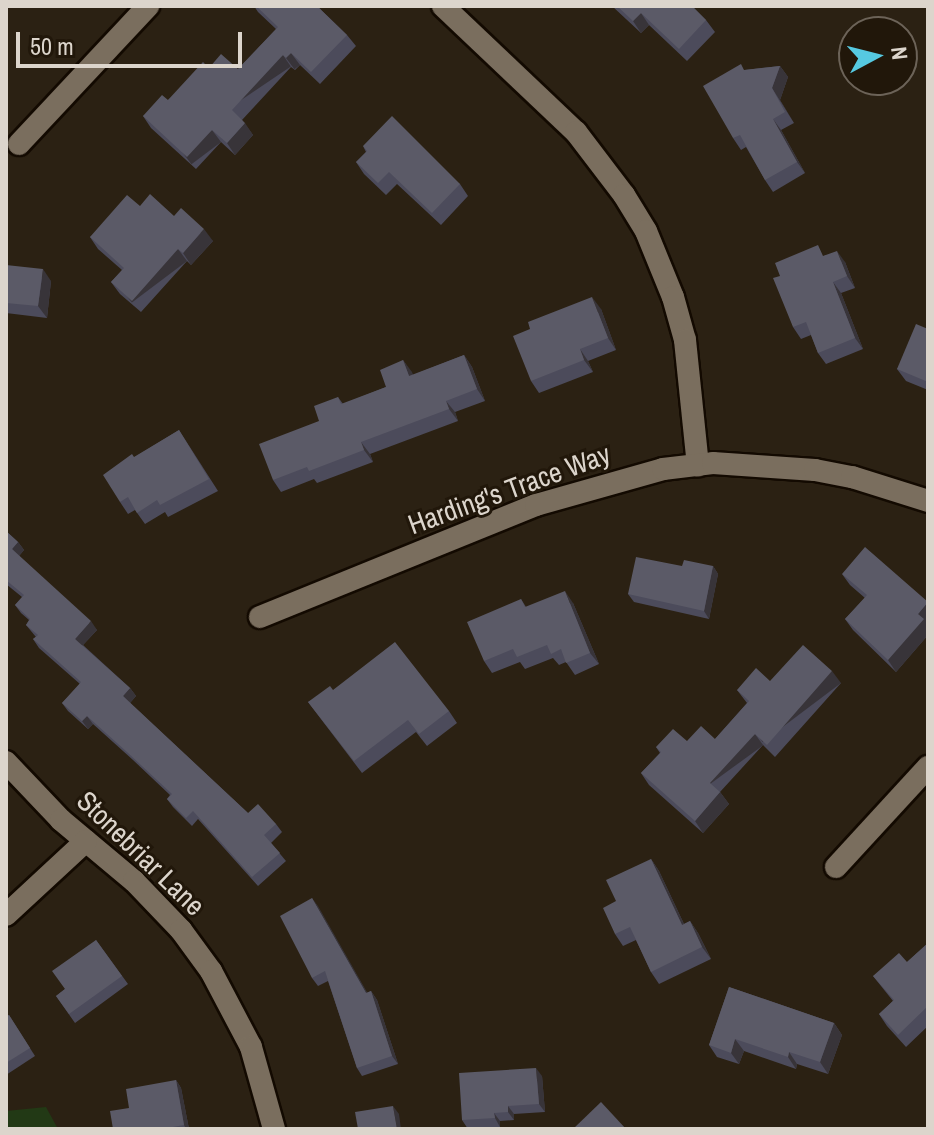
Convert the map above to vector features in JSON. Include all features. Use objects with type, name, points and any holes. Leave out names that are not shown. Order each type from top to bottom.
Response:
[{"type":"street","points":[[19,144],[148,6]]},
{"type":"street","points":[[443,6],[576,132],[624,195],[646,231],[673,297],[685,340],[698,465]]},
{"type":"street","name":"Harding's Trace Way","points":[[260,617],[548,501],[663,469],[698,465],[770,465],[815,470],[852,477],[928,501]]},
{"type":"street","name":"Stonebriar Lane","points":[[6,762],[86,841],[134,881],[172,920],[211,971],[251,1047],[274,1129]]},
{"type":"street","points":[[836,867],[928,767]]},
{"type":"street","points":[[6,915],[86,841]]},
{"type":"green space","points":[[46,1107],[58,1129],[6,1129],[6,1111]]},
{"type":"building","points":[[256,6],[317,6],[347,35],[311,72],[291,53],[286,58],[283,55],[232,110],[245,123],[227,143],[212,130],[187,157],[143,116],[162,95],[168,100],[203,62],[209,68],[221,54],[238,69],[278,27]]},
{"type":"building","points":[[617,6],[692,6],[706,20],[679,49],[641,13],[633,21]]},
{"type":"building","points":[[741,64],[744,70],[780,66],[772,88],[785,112],[773,119],[797,162],[765,180],[740,135],[733,138],[703,86]]},
{"type":"building","points":[[392,116],[460,184],[432,213],[389,172],[378,183],[356,162],[367,151],[363,146]]},
{"type":"building","points":[[150,194],[174,216],[181,208],[204,229],[183,253],[178,249],[132,301],[111,282],[124,268],[90,237],[127,195],[140,206]]},
{"type":"building","points":[[818,245],[823,256],[837,251],[847,276],[833,282],[855,338],[818,353],[806,322],[793,327],[773,278],[780,276],[775,263]]},
{"type":"building","points":[[6,265],[43,269],[38,306],[6,303]]},
{"type":"building","points":[[592,297],[608,338],[580,349],[584,360],[531,381],[513,336],[530,329],[528,322]]},
{"type":"building","points":[[916,324],[928,329],[928,382],[897,369]]},
{"type":"building","points":[[464,355],[477,389],[446,401],[449,409],[361,442],[364,450],[309,471],[307,467],[273,480],[259,444],[319,421],[314,406],[338,397],[341,404],[386,387],[380,370],[403,360],[409,376]]},
{"type":"building","points":[[179,430],[209,479],[160,505],[157,500],[137,513],[128,497],[120,502],[103,475],[132,454],[134,457]]},
{"type":"building","points":[[6,531],[18,542],[12,549],[91,621],[75,639],[130,688],[123,696],[248,813],[258,804],[276,824],[264,835],[280,853],[252,877],[193,811],[186,818],[167,799],[172,794],[127,752],[87,716],[82,721],[62,703],[81,682],[33,639],[38,635],[26,625],[30,619],[15,605],[24,595],[6,580]]},
{"type":"building","points":[[865,547],[928,602],[918,614],[924,619],[888,660],[845,619],[867,595],[842,574]]},
{"type":"building","points":[[636,557],[682,566],[684,560],[713,566],[704,611],[628,594]]},
{"type":"building","points":[[565,591],[590,653],[566,663],[561,649],[551,654],[547,645],[517,657],[513,649],[484,661],[467,622],[521,599],[525,607]]},
{"type":"building","points":[[395,642],[449,711],[419,734],[408,720],[354,761],[308,702],[330,686],[333,690]]},
{"type":"building","points":[[803,645],[832,671],[767,745],[755,734],[710,783],[720,792],[695,821],[641,773],[661,752],[656,747],[673,729],[687,741],[701,726],[715,739],[749,701],[737,690],[756,668],[770,681]]},
{"type":"building","points":[[651,859],[682,925],[690,921],[702,947],[651,972],[630,927],[615,934],[603,908],[616,901],[606,880]]},
{"type":"building","points":[[312,898],[366,993],[371,991],[392,1056],[357,1068],[325,971],[312,978],[280,916]]},
{"type":"building","points":[[96,940],[122,976],[69,1014],[56,996],[65,989],[52,971]]},
{"type":"building","points":[[928,943],[928,1006],[898,1035],[879,1014],[894,1000],[873,976],[899,953],[907,962]]},
{"type":"building","points":[[729,987],[834,1023],[820,1062],[789,1052],[788,1057],[735,1039],[731,1053],[709,1045]]},
{"type":"building","points":[[9,1015],[30,1048],[6,1063],[6,1017]]},
{"type":"building","points":[[536,1068],[539,1104],[508,1106],[508,1112],[494,1113],[495,1118],[462,1120],[459,1073]]},
{"type":"building","points":[[176,1080],[184,1125],[162,1129],[113,1129],[110,1111],[129,1108],[126,1089]]},
{"type":"building","points":[[601,1102],[626,1129],[573,1129]]},
{"type":"building","points":[[393,1106],[397,1129],[358,1129],[355,1112]]}]
